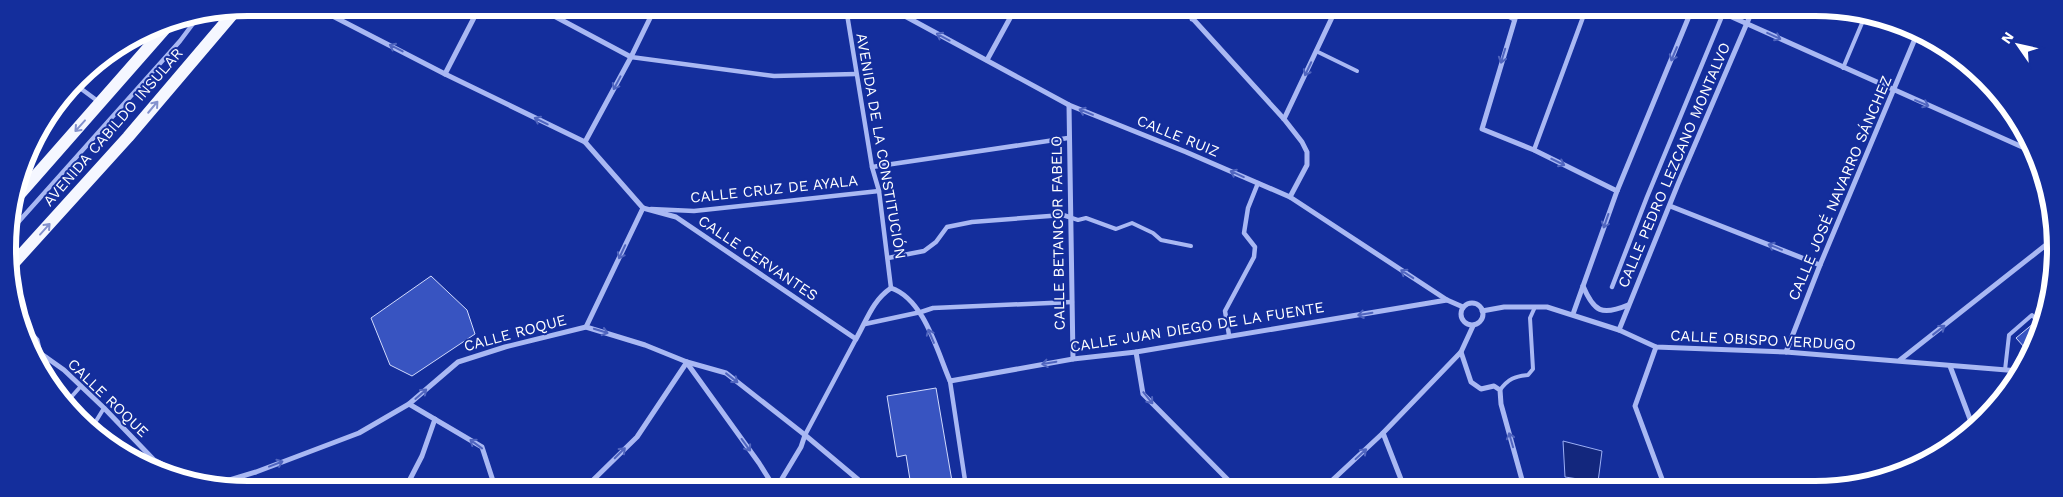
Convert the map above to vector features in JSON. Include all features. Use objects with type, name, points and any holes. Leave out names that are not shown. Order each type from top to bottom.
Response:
[{"type":"main road","name":"AVENIDA CABILDO INSULAR","points":[[17,260],[128,137],[230,17]]},
{"type":"main road","name":"AVENIDA CABILDO INSULAR","points":[[24,190],[161,34]]},
{"type":"street","points":[[333,16],[445,74],[585,142],[643,208],[586,327]]},
{"type":"street","points":[[445,74],[475,16]]},
{"type":"street","points":[[555,16],[631,57],[774,76],[856,74]]},
{"type":"street","points":[[585,142],[651,16]]},
{"type":"street","name":"AVENIDA DE LA CONSTITUCIÓN","points":[[847,16],[893,288]]},
{"type":"street","name":"CALLE RUIZ","points":[[905,16],[1069,105],[1186,152],[1290,197],[1447,300],[1463,307]]},
{"type":"street","points":[[987,60],[1011,16]]},
{"type":"street","points":[[1190,16],[1284,119],[1307,152],[1307,165],[1290,197]]},
{"type":"street","points":[[1284,119],[1333,16]]},
{"type":"street","points":[[1508,16],[1514,19]]},
{"type":"street","points":[[1515,16],[1482,129],[1534,150],[1616,190]]},
{"type":"street","points":[[1534,150],[1583,16]]},
{"type":"street","points":[[1573,314],[1616,190],[1689,16]]},
{"type":"street","points":[[1612,287],[1647,197],[1723,16]]},
{"type":"street","points":[[1732,16],[1894,91],[2024,147]]},
{"type":"street","name":"CALLE PEDRO LEZCANO MONTALVO","points":[[1619,330],[1750,16]]},
{"type":"street","points":[[18,223],[194,23]]},
{"type":"street","name":"CALLE JOSÉ NAVARRO SÁNCHEZ","points":[[1786,352],[1820,265],[1915,39]]},
{"type":"street","points":[[80,88],[100,103]]},
{"type":"street","name":"CALLE BETANCOR FABELO","points":[[1069,105],[1069,217],[1073,359]]},
{"type":"street","points":[[872,167],[1068,138]]},
{"type":"street","points":[[1229,335],[1225,311],[1254,257],[1255,247],[1244,233],[1248,208],[1258,183]]},
{"type":"street","name":"CALLE CRUZ DE AYALA","points":[[643,208],[694,211],[878,191]]},
{"type":"street","points":[[1670,206],[1820,265]]},
{"type":"street","name":"CALLE CERVANTES","points":[[643,208],[676,217],[856,339]]},
{"type":"street","points":[[888,258],[924,251],[936,242],[948,227],[972,222],[1063,215],[1069,217]]},
{"type":"street","points":[[1900,360],[2047,244]]},
{"type":"street","points":[[1582,286],[1589,300],[1597,309],[1606,312],[1628,305]]},
{"type":"street","points":[[779,481],[801,447],[865,324],[871,308],[881,295],[893,288],[909,297],[921,312],[950,380],[965,481]]},
{"type":"street","name":"CALLE JUAN DIEGO DE LA FUENTE","points":[[950,380],[1073,359],[1136,352],[1447,300]]},
{"type":"street","points":[[865,324],[933,308],[1072,302]]},
{"type":"street","points":[[1332,481],[1383,433],[1461,352],[1474,326],[1480,322],[1482,311],[1476,304],[1469,303],[1463,307],[1461,318],[1466,324],[1474,326]]},
{"type":"street","name":"CALLE OBISPO VERDUGO","points":[[1482,311],[1504,307],[1547,307],[1619,330],[1656,347],[1786,352],[2013,371]]},
{"type":"street","name":"CALLE ROQUE","points":[[230,480],[359,433],[409,404],[458,362],[505,346],[586,327],[645,345],[687,362],[726,372],[806,435],[860,481]]},
{"type":"street","points":[[1656,347],[1635,406],[1662,481]]},
{"type":"street","points":[[1136,352],[1143,394],[1227,481]]},
{"type":"street","points":[[1461,352],[1471,382],[1481,389],[1494,386],[1500,390],[1501,404],[1522,481]]},
{"type":"street","name":"CALLE ROQUE","points":[[42,355],[81,386],[104,408],[149,458]]},
{"type":"street","points":[[592,481],[637,437],[687,362],[771,481]]},
{"type":"street","points":[[1950,366],[1971,421]]},
{"type":"street","points":[[409,404],[482,447],[493,481]]},
{"type":"street","points":[[409,481],[422,456],[435,420]]},
{"type":"street","points":[[1383,433],[1401,481]]},
{"type":"lane","points":[[1843,68],[1863,22]]},
{"type":"lane","points":[[1316,51],[1358,71]]},
{"type":"lane","points":[[1069,217],[1078,220],[1086,218],[1116,229],[1132,224],[1153,233],[1161,240],[1190,246]]},
{"type":"lane","points":[[1500,390],[1507,381],[1518,376],[1528,375],[1533,369],[1530,318],[1535,307]]},
{"type":"lane","points":[[2006,370],[2009,335],[2032,315],[2035,319]]},
{"type":"lane","points":[[71,398],[81,386]]},
{"type":"lane","points":[[95,423],[104,408]]},
{"type":"shaded area","points":[[1563,441],[1602,451],[1598,481],[1565,477]]},
{"type":"building","points":[[431,276],[467,310],[475,334],[412,376],[390,365],[371,318]]},
{"type":"building","points":[[2034,323],[2025,347],[2016,338]]},
{"type":"building","points":[[936,388],[952,481],[910,481],[906,455],[897,457],[887,396]]}]
